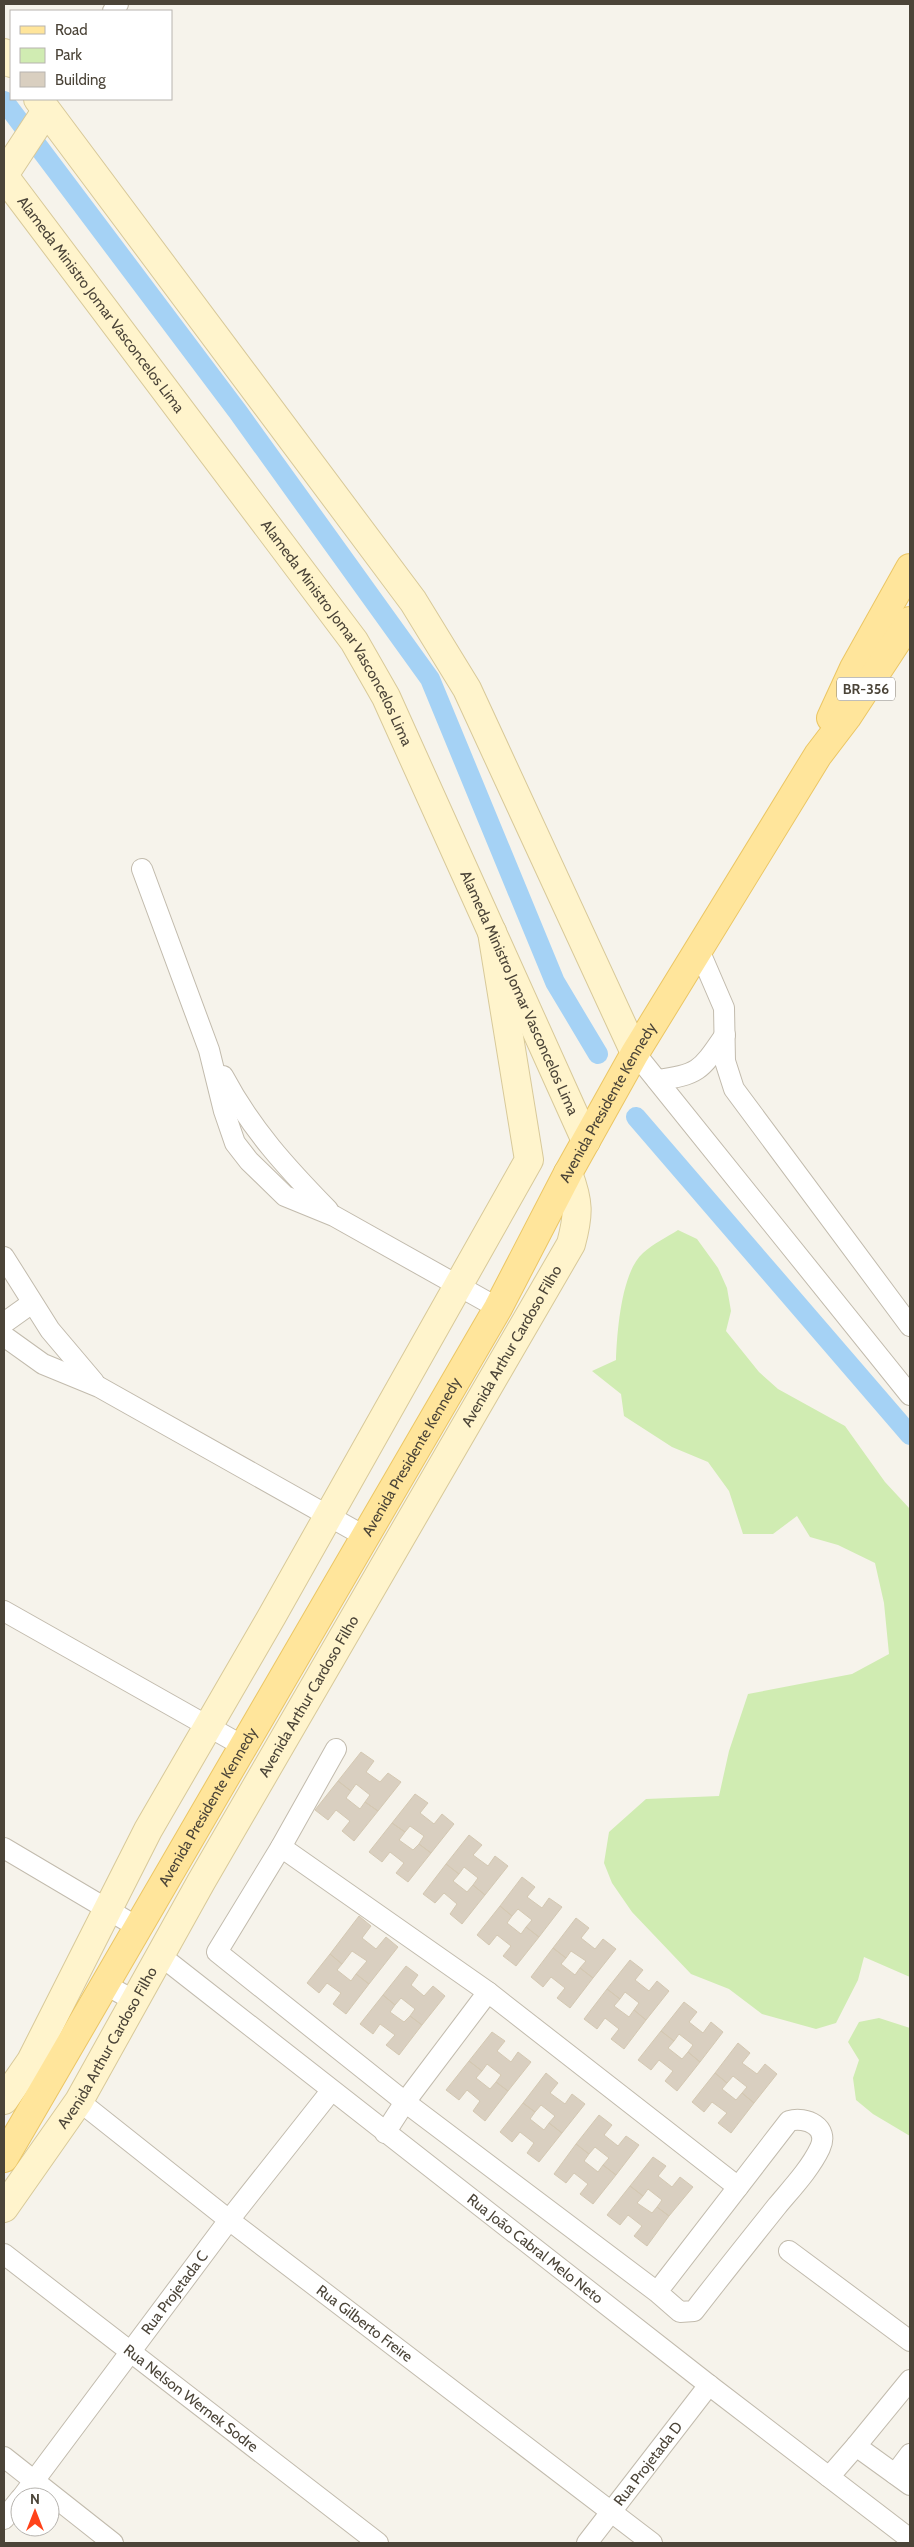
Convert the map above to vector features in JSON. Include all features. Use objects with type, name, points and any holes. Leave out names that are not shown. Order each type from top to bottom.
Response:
[{"type":"main road","points":[[8,170],[44,108],[407,593],[467,688],[636,1053]]},
{"type":"main road","name":"Alameda Ministro Jomar Vasconcelos Lima","points":[[8,170],[354,641],[386,697],[586,1141]]},
{"type":"main road","name":"Avenida Presidente Kennedy","points":[[818,755],[840,696],[910,568]]},
{"type":"main road","name":"Avenida Presidente Kennedy","points":[[4,2158],[106,1986],[498,1308],[568,1173],[636,1053],[818,755],[847,717],[910,621]]},
{"type":"main road","points":[[4,2100],[31,2061],[148,1830],[329,1516],[529,1160],[492,932]]},
{"type":"main road","name":"Avenida Arthur Cardoso Filho","points":[[4,2208],[79,2102],[201,1882],[571,1244],[578,1216],[577,1196],[568,1173]]},
{"type":"street","points":[[142,869],[209,1050],[234,1143],[249,1161],[285,1196],[334,1216],[498,1308]]},
{"type":"street","points":[[699,950],[724,1008],[725,1061],[734,1089],[910,1326]]},
{"type":"street","points":[[657,1080],[686,1076],[706,1063],[724,1035]]},
{"type":"street","points":[[636,1053],[910,1395]]},
{"type":"street","points":[[4,1257],[50,1330],[99,1387]]},
{"type":"street","points":[[4,1323],[32,1303]]},
{"type":"street","points":[[4,1336],[44,1364],[99,1387],[366,1537]]},
{"type":"street","points":[[4,1610],[244,1746]]},
{"type":"street","points":[[336,1749],[281,1847],[217,1952],[405,2102],[657,2292],[680,2312],[694,2311],[802,2175],[820,2147],[822,2139],[820,2131],[813,2123],[804,2118],[789,2121],[657,2292]]},
{"type":"street","points":[[281,1847],[488,1992],[738,2187]]},
{"type":"street","points":[[4,1848],[139,1928]]},
{"type":"street","points":[[174,1868],[201,1882]]},
{"type":"street","name":"Rua João Cabral Melo Neto","points":[[161,1956],[331,2091],[910,2539]]},
{"type":"street","points":[[106,1986],[134,2001]]},
{"type":"street","points":[[385,2133],[405,2102],[488,1992]]},
{"type":"street","name":"Rua Projetada C","points":[[29,2487],[229,2220],[331,2091]]},
{"type":"street","name":"Rua Gilberto Freire","points":[[79,2102],[229,2220],[652,2543]]},
{"type":"street","points":[[789,2251],[910,2341]]},
{"type":"street","name":"Rua Nelson Wernek Sodre","points":[[4,2254],[378,2543]]},
{"type":"street","points":[[830,2477],[910,2380]]},
{"type":"street","name":"Rua Projetada D","points":[[587,2543],[709,2385]]},
{"type":"street","points":[[856,2446],[903,2480],[910,2454]]},
{"type":"street","points":[[4,2457],[22,2487]]},
{"type":"street","points":[[60,2513],[113,2543]]},
{"type":"green space","points":[[678,1230],[697,1239],[718,1268],[727,1288],[731,1311],[726,1331],[759,1372],[778,1389],[845,1426],[885,1482],[910,1509],[910,1977],[864,1957],[858,1980],[836,2023],[816,2029],[762,2014],[729,1989],[691,1974],[632,1912],[612,1883],[604,1863],[609,1832],[646,1799],[719,1796],[729,1751],[748,1694],[852,1674],[889,1654],[884,1603],[875,1563],[838,1545],[810,1537],[797,1516],[773,1534],[743,1534],[729,1491],[708,1462],[672,1447],[624,1416],[621,1394],[592,1371],[616,1360],[625,1288],[636,1262],[643,1253]]},
{"type":"green space","points":[[879,2018],[910,2028],[910,2136],[873,2114],[856,2100],[853,2078],[859,2060],[848,2042],[859,2022]]},
{"type":"building","points":[[361,1752],[374,1761],[366,1772],[380,1782],[388,1773],[401,1782],[378,1811],[365,1802],[370,1795],[356,1784],[351,1791],[338,1781]]},
{"type":"building","points":[[338,1781],[351,1791],[346,1798],[360,1809],[365,1802],[378,1811],[354,1841],[342,1831],[350,1821],[336,1810],[328,1820],[315,1810]]},
{"type":"building","points":[[415,1794],[428,1803],[420,1813],[434,1824],[442,1814],[454,1824],[431,1853],[419,1844],[424,1836],[410,1826],[405,1832],[392,1823]]},
{"type":"building","points":[[392,1823],[405,1832],[399,1840],[413,1850],[419,1844],[431,1853],[408,1882],[396,1873],[404,1863],[390,1852],[382,1862],[369,1852]]},
{"type":"building","points":[[469,1835],[482,1845],[473,1855],[488,1866],[495,1856],[508,1866],[485,1895],[473,1885],[478,1878],[464,1867],[459,1874],[446,1864]]},
{"type":"building","points":[[446,1864],[459,1874],[453,1881],[467,1892],[473,1885],[485,1895],[462,1924],[450,1914],[457,1904],[444,1893],[435,1903],[423,1894]]},
{"type":"building","points":[[522,1877],[535,1887],[527,1897],[542,1908],[549,1898],[562,1907],[539,1937],[526,1927],[532,1920],[518,1909],[512,1916],[500,1906]]},
{"type":"building","points":[[500,1906],[512,1916],[507,1923],[521,1934],[526,1927],[539,1937],[516,1966],[503,1956],[511,1946],[497,1935],[489,1945],[477,1935]]},
{"type":"building","points":[[359,1916],[371,1926],[362,1938],[376,1949],[386,1937],[398,1947],[369,1984],[356,1974],[367,1961],[352,1951],[342,1964],[330,1954]]},
{"type":"building","points":[[576,1918],[589,1928],[581,1938],[595,1949],[603,1939],[616,1949],[593,1978],[580,1968],[586,1961],[571,1951],[566,1958],[553,1948]]},
{"type":"building","points":[[553,1948],[566,1958],[561,1964],[575,1975],[580,1968],[593,1978],[570,2008],[557,1998],[565,1988],[551,1977],[543,1987],[531,1977]]},
{"type":"building","points":[[330,1954],[342,1964],[337,1970],[351,1981],[356,1974],[369,1984],[346,2014],[333,2004],[341,1993],[327,1983],[319,1993],[307,1983]]},
{"type":"building","points":[[630,1960],[643,1970],[635,1980],[649,1991],[657,1981],[669,1991],[646,2020],[634,2010],[639,2003],[625,1992],[620,1999],[607,1989]]},
{"type":"building","points":[[406,1966],[418,1975],[411,1985],[424,1996],[433,1986],[445,1996],[422,2025],[410,2016],[415,2009],[401,1998],[395,2005],[383,1995]]},
{"type":"building","points":[[607,1989],[620,1999],[614,2006],[629,2017],[634,2010],[646,2020],[624,2049],[611,2039],[619,2029],[605,2018],[597,2029],[584,2019]]},
{"type":"building","points":[[383,1995],[395,2005],[390,2012],[404,2022],[410,2016],[422,2025],[399,2055],[386,2045],[395,2035],[380,2024],[373,2034],[360,2024]]},
{"type":"building","points":[[684,2002],[697,2012],[689,2022],[703,2033],[711,2022],[723,2032],[700,2062],[688,2052],[693,2045],[679,2034],[674,2041],[661,2031]]},
{"type":"building","points":[[661,2031],[674,2041],[668,2048],[682,2059],[688,2052],[700,2062],[677,2091],[665,2081],[673,2071],[659,2060],[651,2070],[638,2060]]},
{"type":"building","points":[[492,2032],[505,2041],[497,2051],[511,2062],[518,2052],[531,2062],[508,2091],[496,2082],[501,2075],[487,2064],[482,2071],[469,2061]]},
{"type":"building","points":[[738,2043],[750,2053],[742,2063],[757,2074],[765,2064],[777,2074],[754,2103],[742,2093],[747,2087],[733,2076],[727,2083],[715,2073]]},
{"type":"building","points":[[469,2061],[482,2071],[476,2078],[490,2089],[496,2082],[508,2091],[485,2121],[473,2111],[480,2101],[467,2090],[459,2100],[446,2090]]},
{"type":"building","points":[[546,2073],[558,2083],[550,2093],[565,2104],[572,2094],[585,2104],[562,2133],[549,2123],[555,2116],[541,2105],[535,2112],[523,2103]]},
{"type":"building","points":[[715,2073],[727,2083],[722,2089],[736,2100],[742,2093],[754,2103],[731,2133],[718,2123],[727,2113],[712,2102],[704,2112],[692,2102]]},
{"type":"building","points":[[523,2103],[535,2112],[530,2119],[544,2130],[549,2123],[562,2133],[539,2162],[527,2153],[534,2143],[520,2132],[512,2142],[500,2132]]},
{"type":"building","points":[[599,2115],[612,2125],[604,2135],[618,2146],[626,2136],[639,2145],[616,2175],[603,2165],[609,2158],[595,2147],[589,2154],[576,2144]]},
{"type":"building","points":[[576,2144],[589,2154],[584,2161],[598,2172],[603,2165],[616,2175],[593,2204],[580,2194],[588,2184],[574,2173],[566,2183],[554,2174]]},
{"type":"building","points":[[653,2157],[666,2166],[658,2176],[672,2187],[680,2177],[693,2187],[669,2216],[657,2207],[662,2200],[648,2189],[643,2196],[630,2186]]},
{"type":"building","points":[[630,2186],[643,2196],[637,2203],[652,2213],[657,2207],[669,2216],[647,2246],[634,2236],[642,2226],[628,2215],[620,2225],[607,2215]]},
{"type":"waterway","points":[[4,101],[238,412],[430,679],[555,982],[598,1054]]},
{"type":"waterway","points":[[636,1117],[910,1435]]}]
